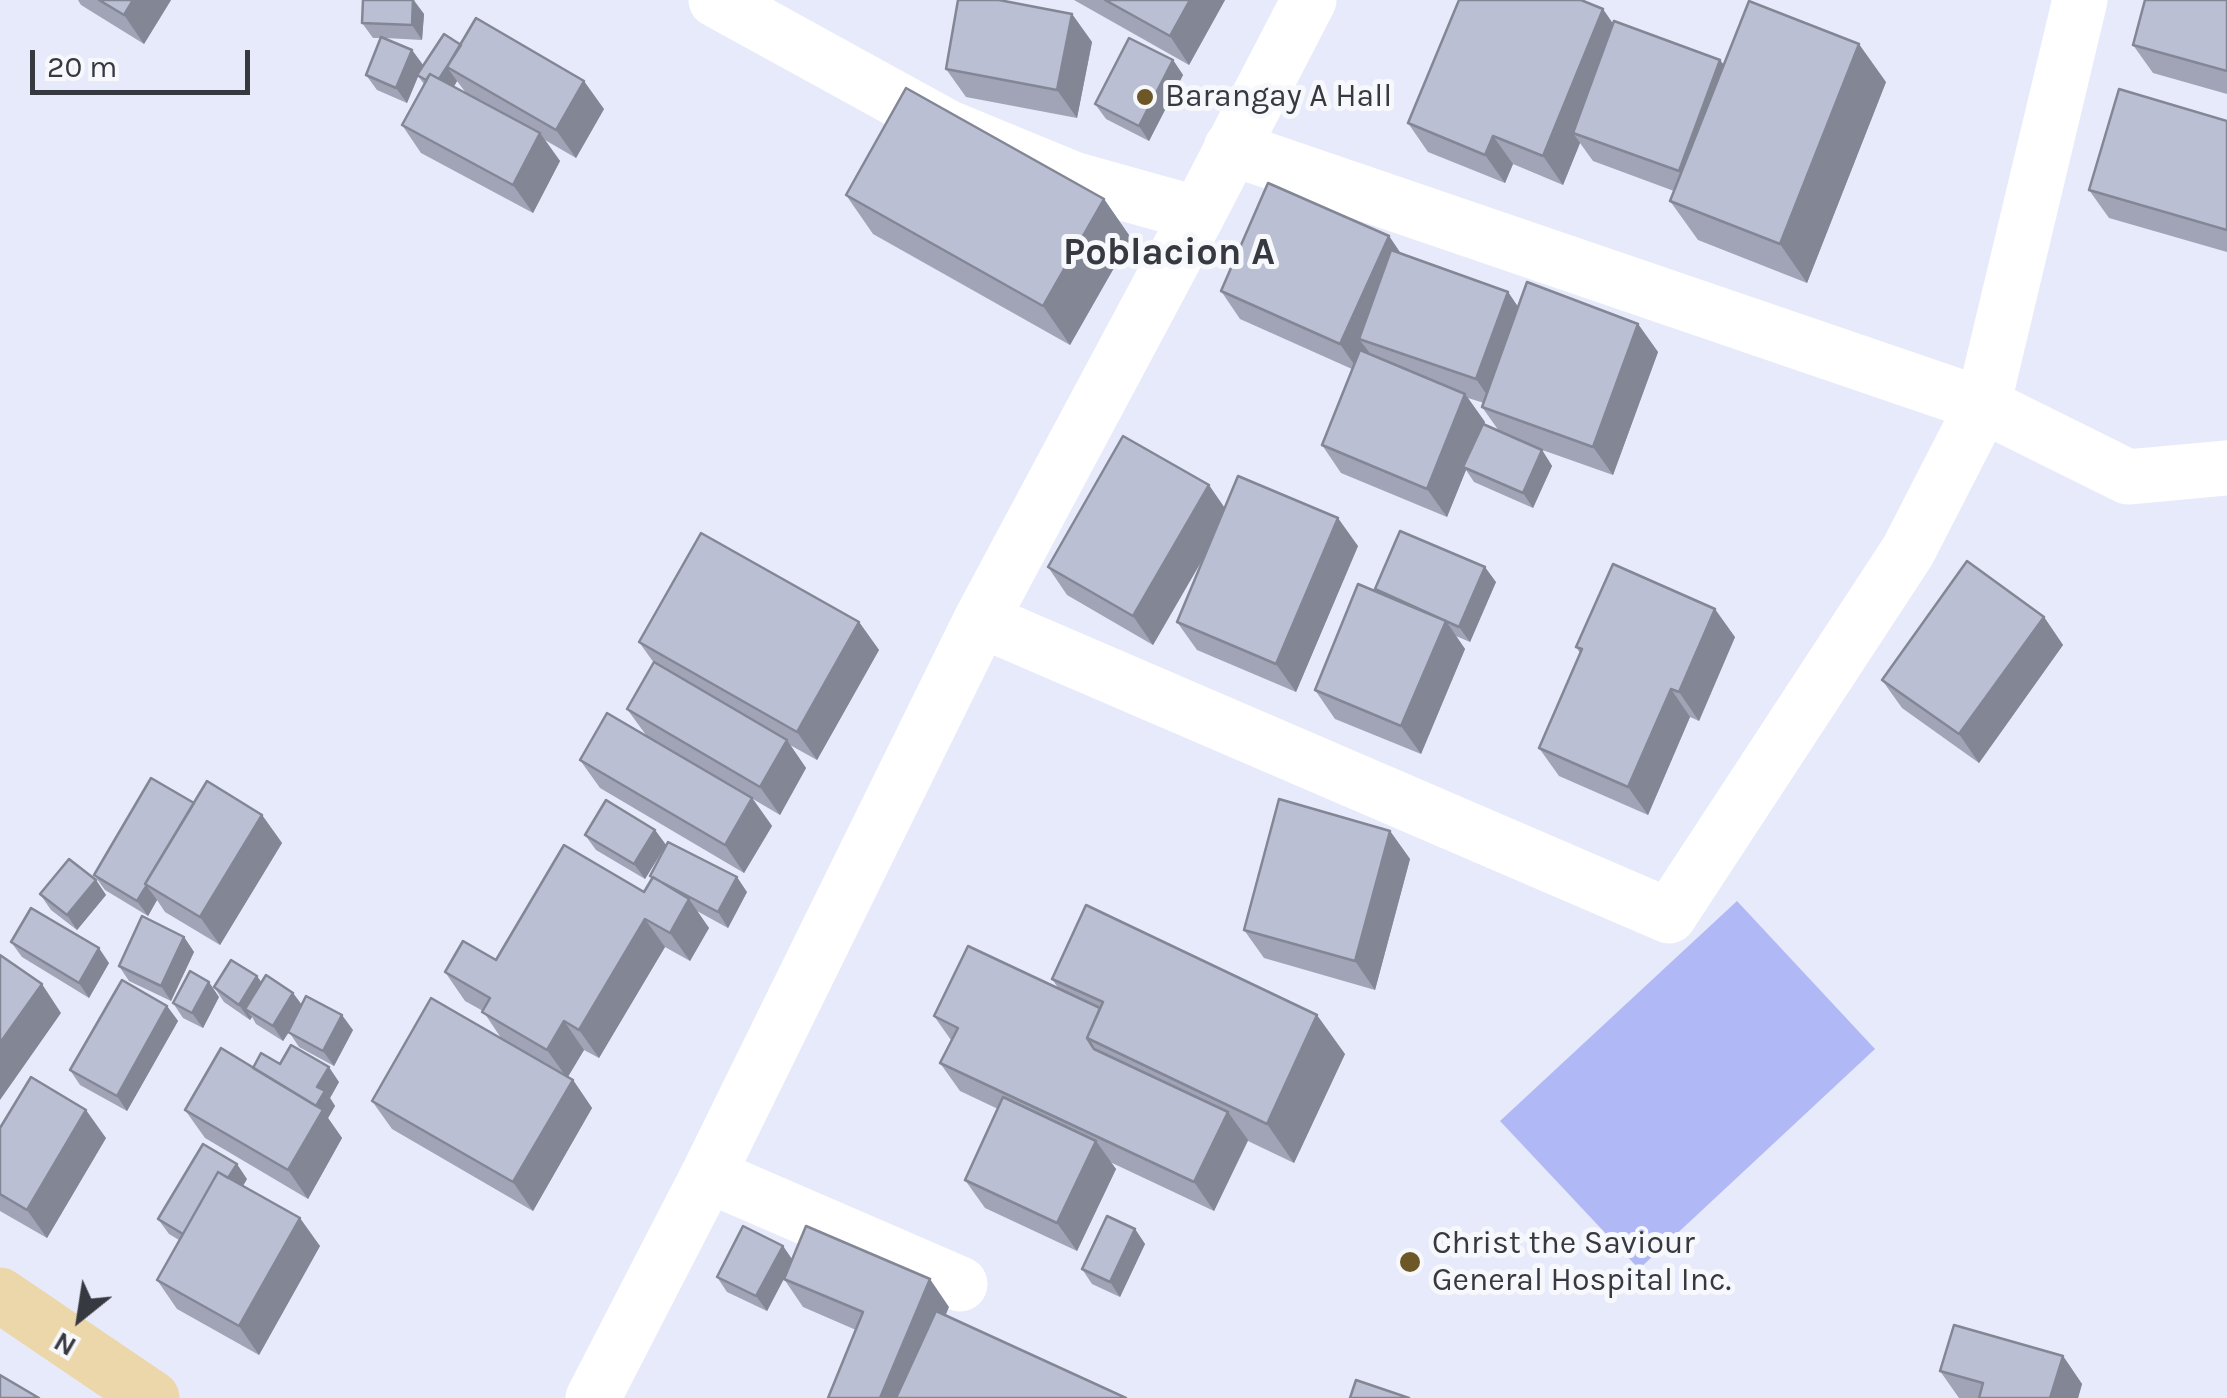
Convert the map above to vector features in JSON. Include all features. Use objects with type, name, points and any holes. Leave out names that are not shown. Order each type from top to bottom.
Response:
[{"type":"main road","points":[[0,1296],[152,1398]]},
{"type":"street","points":[[716,0],[949,128],[1072,179],[1198,214]]},
{"type":"street","points":[[593,1398],[708,1175],[982,620],[1308,0]]},
{"type":"street","points":[[982,620],[1669,916],[1908,552],[1984,405],[2080,0]]},
{"type":"street","points":[[1231,148],[1984,405],[2128,477],[2227,468]]},
{"type":"street","points":[[708,1175],[960,1284]]},
{"type":"shaded area","points":[[1737,901],[1875,1049],[1639,1269],[1500,1121]]},
{"type":"building","points":[[99,0],[133,0],[124,15]]},
{"type":"building","points":[[363,0],[413,0],[412,25],[362,23]]},
{"type":"building","points":[[958,0],[999,0],[1072,14],[1057,90],[946,69]]},
{"type":"building","points":[[1105,0],[1190,0],[1170,36]]},
{"type":"building","points":[[1459,0],[1581,0],[1603,9],[1543,156],[1493,136],[1485,155],[1408,123]]},
{"type":"building","points":[[2145,0],[2227,0],[2227,71],[2133,45]]},
{"type":"building","points":[[1749,1],[1859,44],[1780,244],[1670,201]]},
{"type":"building","points":[[476,18],[584,81],[556,130],[447,67]]},
{"type":"building","points":[[1614,21],[1720,60],[1679,171],[1573,133]]},
{"type":"building","points":[[444,34],[461,45],[439,79],[430,74],[426,80],[417,75]]},
{"type":"building","points":[[381,37],[412,50],[396,88],[366,75]]},
{"type":"building","points":[[1129,38],[1173,60],[1139,126],[1095,104]]},
{"type":"building","points":[[430,74],[540,133],[513,185],[402,125]]},
{"type":"building","points":[[906,88],[1104,199],[1043,306],[846,195]]},
{"type":"building","points":[[2119,89],[2227,121],[2227,230],[2089,190]]},
{"type":"building","points":[[1268,183],[1389,236],[1340,344],[1221,291]]},
{"type":"building","points":[[1391,250],[1508,292],[1476,379],[1359,339]]},
{"type":"building","points":[[1527,282],[1638,324],[1593,447],[1482,407]]},
{"type":"building","points":[[1360,350],[1465,394],[1427,489],[1322,445]]},
{"type":"building","points":[[1483,424],[1542,450],[1523,493],[1463,467]]},
{"type":"building","points":[[1123,436],[1209,485],[1133,616],[1048,567]]},
{"type":"building","points":[[1238,476],[1338,518],[1276,664],[1177,622]]},
{"type":"building","points":[[1400,531],[1485,567],[1459,627],[1375,589]]},
{"type":"building","points":[[701,533],[859,622],[797,732],[639,642]]},
{"type":"building","points":[[1967,561],[2044,617],[1959,734],[1882,680]]},
{"type":"building","points":[[1613,564],[1715,609],[1679,692],[1671,689],[1628,787],[1539,748],[1582,649],[1576,647]]},
{"type":"building","points":[[1358,584],[1446,621],[1401,726],[1315,690]]},
{"type":"building","points":[[654,662],[787,740],[760,787],[627,709]]},
{"type":"building","points":[[607,713],[752,798],[725,845],[580,760]]},
{"type":"building","points":[[151,778],[194,803],[137,901],[94,875]]},
{"type":"building","points":[[207,781],[262,815],[200,917],[145,884]]},
{"type":"building","points":[[1279,799],[1390,831],[1355,961],[1244,930]]},
{"type":"building","points":[[606,800],[655,830],[634,864],[585,835]]},
{"type":"building","points":[[668,842],[737,877],[718,912],[650,876]]},
{"type":"building","points":[[564,845],[644,892],[653,877],[689,899],[670,933],[645,919],[579,1030],[564,1021],[547,1050],[482,1012],[490,998],[445,972],[463,941],[496,960]]},
{"type":"building","points":[[69,859],[96,880],[67,915],[40,894]]},
{"type":"building","points":[[1086,905],[1317,1015],[1267,1124],[1087,1038],[1103,1002],[1052,979]]},
{"type":"building","points":[[31,908],[99,948],[79,983],[11,942]]},
{"type":"building","points":[[142,916],[184,937],[161,986],[119,966]]},
{"type":"building","points":[[968,946],[1100,1008],[1087,1038],[1094,1049],[1228,1112],[1194,1182],[940,1063],[958,1028],[934,1016]]},
{"type":"building","points":[[0,955],[42,984],[0,1043]]},
{"type":"building","points":[[231,960],[257,976],[239,1005],[214,987]]},
{"type":"building","points":[[190,971],[209,982],[192,1013],[173,1003]]},
{"type":"building","points":[[266,975],[293,993],[273,1026],[245,1009]]},
{"type":"building","points":[[122,980],[167,1006],[117,1096],[70,1070]]},
{"type":"building","points":[[306,996],[342,1015],[323,1051],[288,1032]]},
{"type":"building","points":[[431,998],[573,1080],[513,1182],[372,1101]]},
{"type":"building","points":[[291,1045],[329,1067],[317,1087],[325,1091],[316,1106],[253,1068],[261,1053],[280,1064]]},
{"type":"building","points":[[221,1048],[323,1110],[288,1170],[185,1110]]},
{"type":"building","points":[[31,1077],[86,1110],[27,1210],[0,1194],[0,1128]]},
{"type":"building","points":[[1003,1097],[1096,1141],[1057,1223],[965,1180]]},
{"type":"building","points":[[203,1144],[237,1164],[228,1178],[218,1172],[183,1234],[158,1219]]},
{"type":"building","points":[[218,1172],[300,1218],[239,1326],[157,1280]]},
{"type":"building","points":[[1107,1216],[1135,1229],[1110,1282],[1082,1269]]},
{"type":"building","points":[[743,1226],[783,1246],[756,1296],[717,1277]]},
{"type":"building","points":[[806,1226],[930,1279],[880,1398],[828,1398],[863,1312],[784,1279]]},
{"type":"building","points":[[936,1311],[1126,1398],[896,1398]]},
{"type":"building","points":[[1954,1325],[2063,1356],[2050,1398],[1979,1398],[1983,1383],[1940,1371]]},
{"type":"building","points":[[0,1375],[39,1398],[0,1398]]},
{"type":"building","points":[[1356,1380],[1409,1398],[1350,1398]]},
{"type":"place","name":"Barangay A Hall","points":[[1145,97]]},
{"type":"place","name":"Christ the Saviour General Hospital Inc.","points":[[1410,1262]]},
{"type":"district","name":"Poblacion A","points":[[1169,253]]}]
